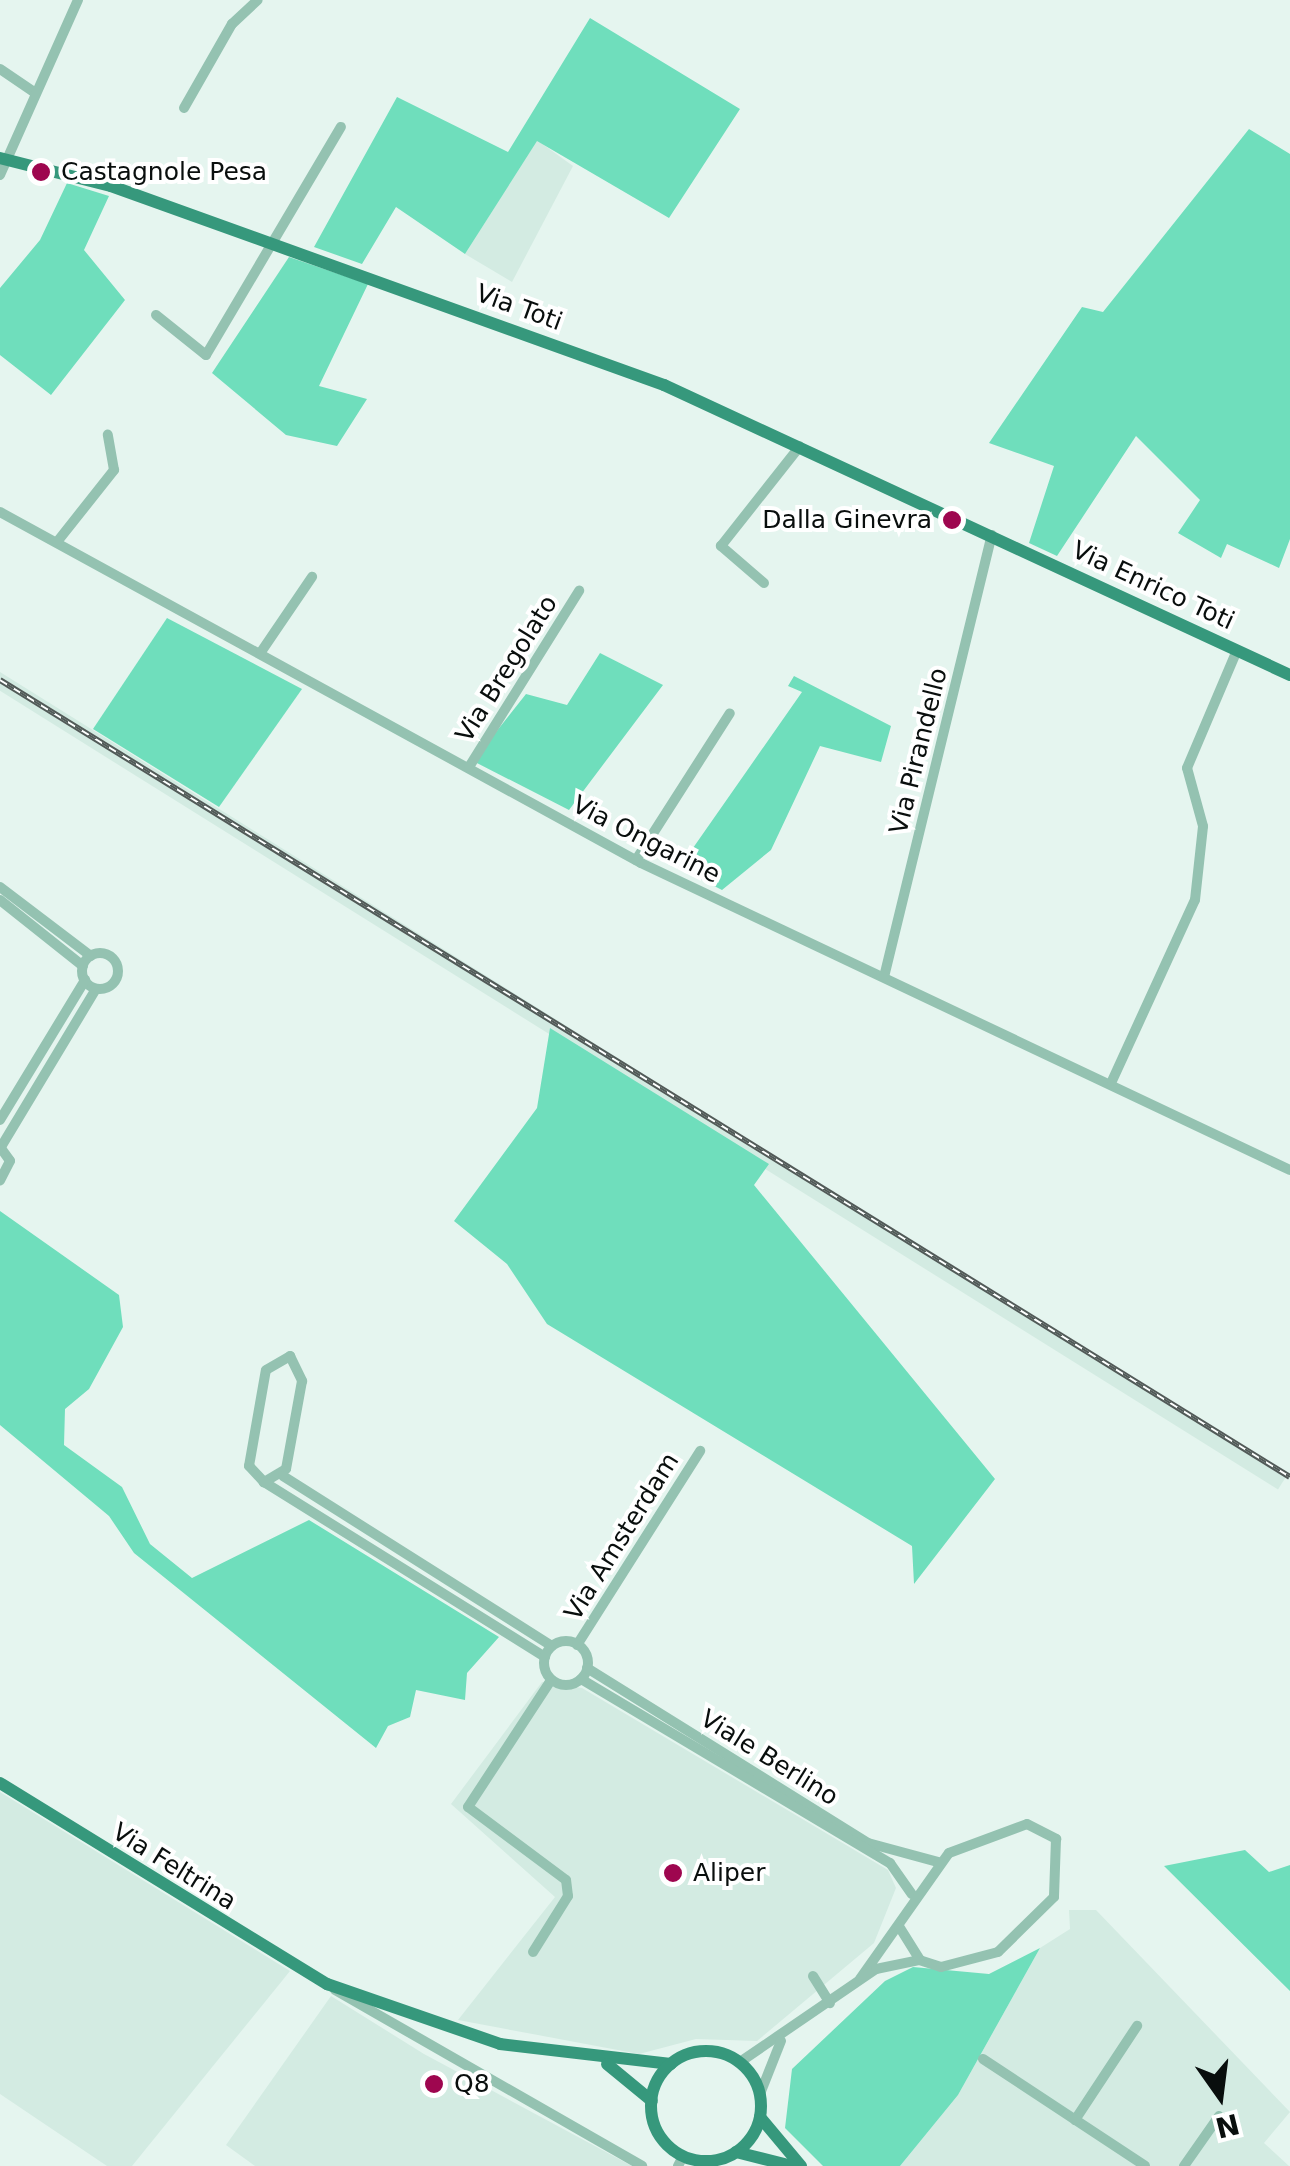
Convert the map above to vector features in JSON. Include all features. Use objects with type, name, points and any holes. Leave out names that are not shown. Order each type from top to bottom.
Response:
[{"type":"main road","name":"Via Toti","points":[[5,159],[278,246],[664,384],[995,536]]},
{"type":"main road","name":"Via Enrico Toti","points":[[995,536],[1290,675]]},
{"type":"main road","name":"Via Feltrina","points":[[0,1783],[327,1984],[500,2044],[600,2061],[670,2064],[705,2051],[740,2062]]},
{"type":"main road","name":"Via Feltrina","points":[[600,2061],[652,2100]]},
{"type":"main road","points":[[736,2152],[760,2117],[760,2094],[740,2062]]},
{"type":"main road","points":[[670,2064],[652,2100],[658,2133],[680,2161],[736,2152],[792,2166]]},
{"type":"main road","points":[[760,2117],[801,2166]]},
{"type":"street","points":[[0,174],[78,0]]},
{"type":"street","points":[[184,108],[232,24],[258,0]]},
{"type":"street","points":[[0,69],[34,92]]},
{"type":"street","points":[[156,315],[206,354],[278,246],[340,127]]},
{"type":"street","points":[[57,542],[114,470],[108,435]]},
{"type":"street","points":[[764,583],[722,546],[800,446]]},
{"type":"street","name":"Via Ongarine","points":[[0,512],[636,860],[1112,1082],[1290,1170]]},
{"type":"street","name":"Via Pirandello","points":[[884,977],[995,536]]},
{"type":"street","points":[[262,652],[312,578]]},
{"type":"street","name":"Via Bregolato","points":[[469,768],[579,591]]},
{"type":"street","points":[[1112,1082],[1195,900],[1204,826],[1187,768],[1237,650]]},
{"type":"street","points":[[636,860],[730,713]]},
{"type":"street","points":[[0,886],[87,961]]},
{"type":"street","points":[[0,900],[87,961],[110,956],[118,970],[96,988],[0,1147],[10,1161],[0,1180]]},
{"type":"street","points":[[0,1120],[85,980],[87,961]]},
{"type":"street","points":[[85,980],[96,988]]},
{"type":"street","points":[[283,1476],[302,1381],[300,1365],[284,1355],[266,1370],[250,1458],[264,1482],[544,1657],[551,1680]]},
{"type":"street","name":"Via Amsterdam","points":[[577,1644],[700,1451]]},
{"type":"street","points":[[264,1482],[283,1476],[552,1646],[577,1644],[584,1673],[551,1680],[468,1807],[566,1880],[568,1896],[533,1952]]},
{"type":"street","points":[[544,1657],[552,1646]]},
{"type":"street","name":"Viale Berlino","points":[[584,1673],[868,1843],[938,1862]]},
{"type":"street","name":"Viale Berlino","points":[[584,1673],[890,1863],[912,1894]]},
{"type":"street","points":[[740,2062],[782,2040],[860,1979],[899,1927],[912,1894],[938,1862],[974,1838],[1027,1824],[1056,1839],[1061,1874],[1039,1920],[998,1952],[966,1964],[920,1960],[860,1979]]},
{"type":"street","points":[[899,1927],[920,1960]]},
{"type":"street","points":[[813,1976],[830,2003]]},
{"type":"street","name":"Via Feltrina","points":[[327,1984],[396,2031],[642,2166]]},
{"type":"street","points":[[1075,2120],[1137,2026]]},
{"type":"street","points":[[760,2094],[782,2040]]},
{"type":"street","points":[[983,2060],[1145,2166]]},
{"type":"street","points":[[1184,2166],[1219,2116]]},
{"type":"shaded area","points":[[537,140],[573,166],[512,282],[465,254]]},
{"type":"shaded area","points":[[0,672],[1286,1476],[1278,1489],[0,691]]},
{"type":"shaded area","points":[[542,1682],[582,1688],[888,1870],[896,1888],[874,1943],[757,2041],[696,2039],[639,2054],[458,2020],[555,1897],[451,1804]]},
{"type":"shaded area","points":[[0,1792],[290,1971],[132,2166],[107,2166],[0,2094]]},
{"type":"shaded area","points":[[1069,1910],[1096,1910],[1290,2112],[1264,2143],[1289,2166],[900,2166],[958,2095],[1040,1948],[1070,1929]]},
{"type":"shaded area","points":[[331,1996],[424,2054],[632,2166],[255,2166],[226,2145]]},
{"type":"green space","points":[[590,18],[740,109],[669,218],[537,141],[465,254],[396,207],[362,264],[314,247],[397,97],[508,152]]},
{"type":"green space","points":[[1249,129],[1290,154],[1290,539],[1279,568],[1227,544],[1221,558],[1178,533],[1200,500],[1136,436],[1057,556],[1029,543],[1054,466],[989,443],[1082,307],[1103,312]]},
{"type":"green space","points":[[67,183],[109,196],[84,250],[125,300],[51,395],[0,355],[0,288],[40,240]]},
{"type":"green space","points":[[289,257],[368,284],[319,386],[367,399],[337,446],[286,435],[212,373]]},
{"type":"green space","points":[[167,618],[302,689],[219,807],[93,729]]},
{"type":"green space","points":[[600,653],[663,685],[569,810],[473,761],[526,694],[567,705]]},
{"type":"green space","points":[[794,676],[891,726],[881,762],[820,746],[771,850],[722,890],[679,868],[802,692],[788,686]]},
{"type":"green space","points":[[550,1028],[769,1164],[754,1185],[995,1479],[914,1584],[912,1546],[547,1324],[507,1264],[454,1221],[537,1108]]},
{"type":"green space","points":[[0,1211],[119,1295],[123,1327],[89,1389],[65,1409],[64,1445],[122,1487],[150,1544],[192,1578],[309,1520],[499,1637],[467,1673],[465,1700],[416,1690],[410,1717],[388,1726],[376,1748],[134,1553],[109,1516],[0,1425]]},
{"type":"green space","points":[[1245,1850],[1269,1872],[1290,1865],[1290,1991],[1164,1866]]},
{"type":"green space","points":[[1040,1948],[958,2095],[900,2166],[823,2166],[785,2128],[792,2069],[885,1981],[913,1967],[989,1974]]},
{"type":"railway","points":[[0,680],[1290,1477]]},
{"type":"place","name":"Castagnole Pesa","points":[[41,172]]},
{"type":"place","name":"Dalla Ginevra","points":[[952,520]]},
{"type":"place","name":"Aliper","points":[[673,1873]]},
{"type":"place","name":"Q8","points":[[434,2084]]}]
